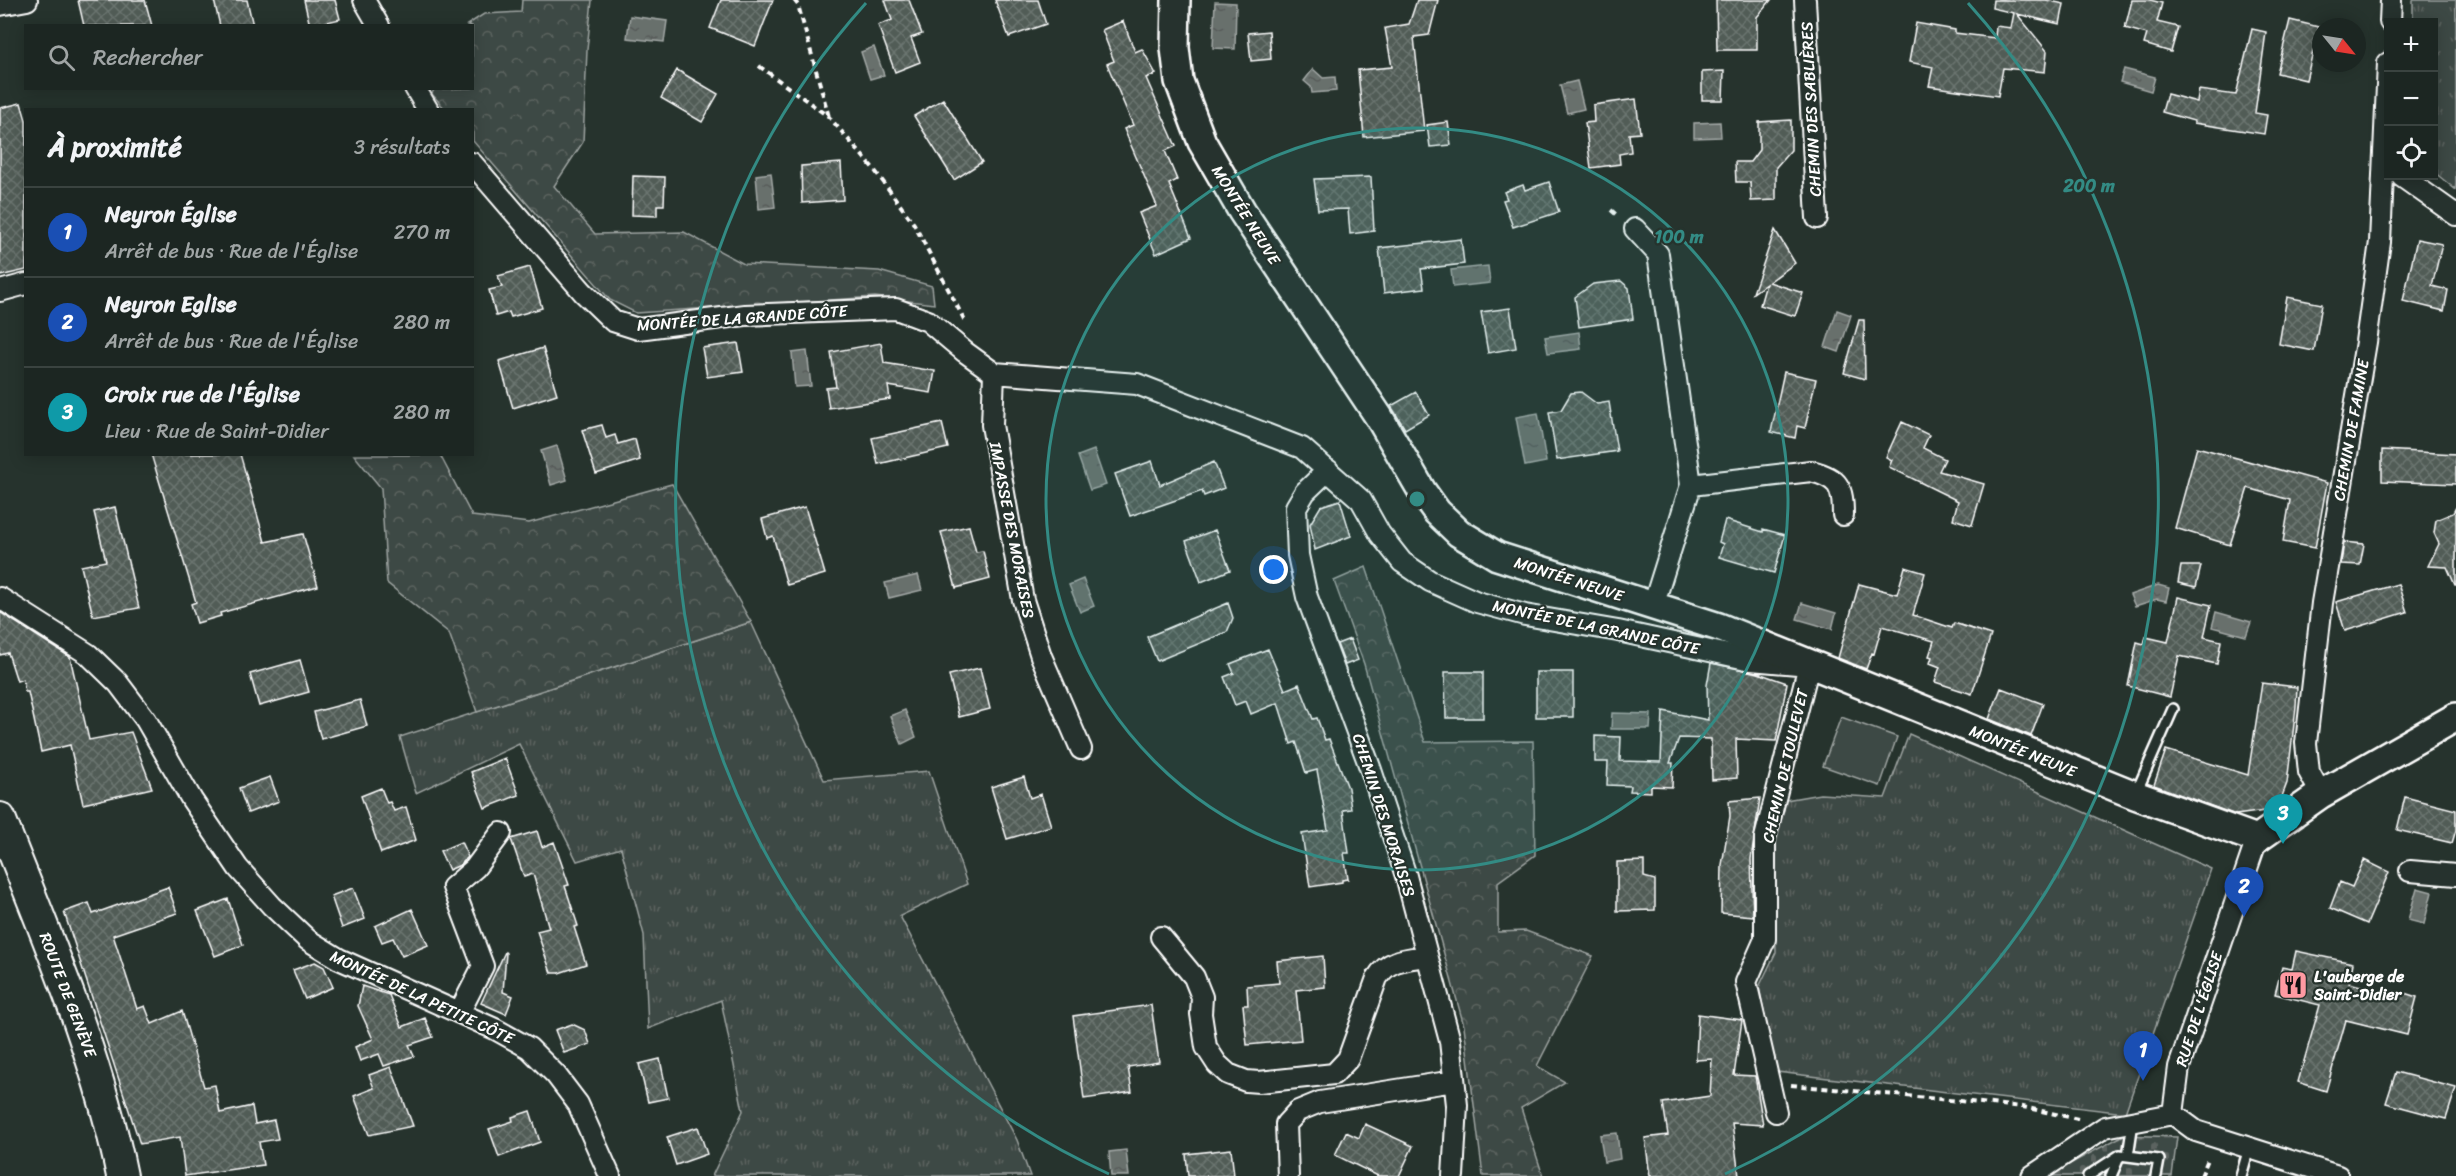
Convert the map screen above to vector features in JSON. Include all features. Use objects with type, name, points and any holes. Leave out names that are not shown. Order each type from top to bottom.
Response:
[{"type":"main road","name":"ROUTE DE GENÈVE","points":[[0,818],[90,1049],[122,1176]]},
{"type":"street","points":[[0,5],[27,0]]},
{"type":"street","points":[[364,0],[379,24]]},
{"type":"street","name":"MONTÉE NEUVE","points":[[1176,0],[1175,48],[1179,81],[1202,142],[1242,212],[1379,417],[1422,491],[1437,512],[1459,533],[1497,556],[1719,627],[2135,795],[2257,839]]},
{"type":"street","name":"CHEMIN DES SABLIÈRES","points":[[1805,0],[1817,218]]},
{"type":"street","points":[[2390,18],[2391,0]]},
{"type":"street","name":"CHEMIN DE FAMINE","points":[[2388,72],[2390,126]]},
{"type":"street","points":[[416,90],[427,108]]},
{"type":"street","name":"MONTÉE DE LA GRANDE CÔTE","points":[[474,165],[583,292],[613,321],[638,329],[746,315],[896,309],[928,321],[993,373],[1137,384],[1302,448],[1361,500],[1380,534],[1402,562],[1430,581],[1477,602],[1525,615],[1618,631],[1752,660],[1809,665]]},
{"type":"street","name":"CHEMIN DE FAMINE","points":[[2321,794],[2309,772],[2306,744],[2329,559],[2352,434],[2389,180]]},
{"type":"street","points":[[2407,180],[2456,215]]},
{"type":"street","points":[[1635,229],[1658,254],[1691,484],[1653,606]]},
{"type":"street","points":[[0,291],[24,285]]},
{"type":"street","name":"IMPASSE DES MORAISES","points":[[993,373],[992,425],[1023,600],[1041,656],[1081,749]]},
{"type":"street","name":"CHEMIN DES MORAISES","points":[[1322,465],[1296,507],[1300,566],[1307,597],[1396,844],[1450,1041],[1457,1105],[1453,1176]]},
{"type":"street","points":[[1691,484],[1811,471],[1829,476],[1836,483],[1843,494],[1843,515]]},
{"type":"street","name":"MONTÉE DE LA PETITE CÔTE","points":[[0,598],[88,654],[118,683],[146,720],[192,800],[238,868],[272,906],[308,940],[339,959],[495,1029],[529,1048],[556,1075],[578,1104],[610,1176]]},
{"type":"street","name":"CHEMIN DE TOULEVET","points":[[1776,1112],[1746,982],[1765,939],[1765,838],[1809,665]]},
{"type":"street","points":[[2257,839],[2321,794],[2456,717]]},
{"type":"street","points":[[459,1013],[483,966],[453,888],[474,868],[501,833]]},
{"type":"street","name":"RUE DE L'ÉGLISE","points":[[2173,1114],[2179,1067],[2257,839]]},
{"type":"street","points":[[2410,871],[2456,875]]},
{"type":"street","points":[[1161,937],[1194,977],[1202,997],[1201,1014],[1206,1047],[1217,1064],[1228,1074],[1246,1081],[1259,1082],[1334,1074],[1348,1059],[1382,968],[1394,961],[1427,956]]},
{"type":"street","points":[[1288,1176],[1286,1124],[1298,1111],[1320,1102],[1454,1081]]},
{"type":"street","points":[[2032,1176],[2105,1127],[2173,1114],[2196,1131],[2338,1176]]},
{"type":"lane","points":[[2135,795],[2173,709]]},
{"type":"lane","points":[[2111,1176],[2124,1155],[2133,1122]]},
{"type":"lane","points":[[2241,1176],[2249,1148]]},
{"type":"lane","points":[[2088,1176],[2124,1155],[2159,1160],[2156,1176]]},
{"type":"path","points":[[794,0],[798,5],[829,117]]},
{"type":"path","points":[[759,66],[829,117],[873,168],[914,224],[970,331]]},
{"type":"path","points":[[1770,1083],[2023,1107],[2105,1127]]},
{"type":"path","points":[[2201,1176],[2211,1152]]},
{"type":"green space","points":[[522,0],[592,0],[587,50],[583,142],[554,186],[595,234],[684,232],[744,264],[879,271],[932,286],[934,304],[875,297],[636,313],[610,300],[474,142],[474,108],[444,108],[432,94],[434,90],[474,90],[474,24],[469,24],[484,14],[521,12]]},
{"type":"green space","points":[[2413,0],[2456,0],[2456,190],[2438,175],[2438,18],[2413,18]]},
{"type":"green space","points":[[355,456],[441,456],[472,516],[529,523],[672,484],[751,622],[477,712],[449,633],[387,583],[381,488]]},
{"type":"green space","points":[[1366,567],[1425,742],[1533,741],[1535,855],[1498,882],[1498,932],[1526,931],[1593,956],[1537,1066],[1565,1082],[1521,1108],[1543,1176],[1483,1176],[1464,1026],[1364,664],[1334,581]]},
{"type":"green space","points":[[751,622],[824,780],[929,771],[967,884],[900,916],[1017,1140],[1030,1176],[712,1176],[743,1111],[721,1000],[648,1029],[644,935],[621,848],[577,861],[519,744],[416,793],[400,737]]},
{"type":"green space","points":[[1841,717],[1897,737],[1880,786],[1823,766]]},
{"type":"green space","points":[[1909,734],[2211,869],[2125,1113],[1777,1072],[1759,987],[1776,952],[1774,852],[1786,800],[1820,794],[1885,798]]},
{"type":"green space","points":[[2124,1135],[2177,1137],[2172,1176],[2047,1176]]},
{"type":"water","points":[[1215,2],[1236,3],[1235,49],[1213,48]]},
{"type":"water","points":[[630,16],[667,21],[664,42],[627,38]]},
{"type":"water","points":[[874,47],[884,75],[870,79],[861,52]]},
{"type":"water","points":[[1313,69],[1323,78],[1335,77],[1336,91],[1312,93],[1311,87],[1304,81]]},
{"type":"water","points":[[2124,69],[2155,77],[2151,91],[2120,82]]},
{"type":"water","points":[[1577,81],[1584,109],[1567,113],[1560,85]]},
{"type":"water","points":[[1720,122],[1721,137],[1694,138],[1694,123]]},
{"type":"water","points":[[771,173],[775,207],[759,209],[756,175]]},
{"type":"water","points":[[1488,266],[1490,283],[1453,287],[1451,270]]},
{"type":"water","points":[[1837,310],[1851,315],[1839,352],[1825,347]]},
{"type":"water","points":[[1579,332],[1581,349],[1548,353],[1545,337]]},
{"type":"water","points":[[807,351],[811,386],[795,387],[792,353]]},
{"type":"water","points":[[1538,413],[1546,462],[1525,466],[1516,417]]},
{"type":"water","points":[[557,446],[567,480],[551,485],[541,451]]},
{"type":"water","points":[[1094,450],[1106,485],[1090,490],[1078,456]]},
{"type":"water","points":[[918,575],[922,590],[889,598],[885,583]]},
{"type":"water","points":[[1083,579],[1094,606],[1080,612],[1069,585]]},
{"type":"water","points":[[2158,585],[2169,588],[2166,601],[2157,599],[2135,606],[2130,595]]},
{"type":"water","points":[[1802,603],[1836,613],[1832,629],[1797,619]]},
{"type":"water","points":[[2216,612],[2251,622],[2246,636],[2212,627]]},
{"type":"water","points":[[905,710],[916,737],[902,744],[890,716]]},
{"type":"water","points":[[1612,713],[1651,714],[1650,729],[1611,729]]},
{"type":"water","points":[[2417,888],[2432,892],[2424,924],[2408,920]]},
{"type":"water","points":[[1617,1133],[1620,1159],[1604,1162],[1600,1135]]},
{"type":"water","points":[[1126,1150],[1129,1176],[1111,1176],[1109,1152]]},
{"type":"building","points":[[78,0],[145,0],[151,24],[84,24]]},
{"type":"building","points":[[214,0],[247,0],[253,24],[220,24]]},
{"type":"building","points":[[304,0],[335,0],[340,19],[310,24]]},
{"type":"building","points":[[721,0],[773,0],[755,46],[710,28]]},
{"type":"building","points":[[885,0],[909,0],[922,34],[911,38],[920,62],[895,72],[878,25],[892,20]]},
{"type":"building","points":[[995,0],[1038,0],[1046,24],[1009,37]]},
{"type":"building","points":[[1417,0],[1438,0],[1429,35],[1414,37],[1424,131],[1364,137],[1358,70],[1392,67],[1385,28],[1409,24]]},
{"type":"building","points":[[1716,0],[1771,0],[1757,17],[1757,50],[1717,50]]},
{"type":"building","points":[[1993,0],[2046,0],[2064,4],[2060,24],[2017,14],[2047,51],[2045,72],[2003,68],[1998,96],[1929,86],[1933,67],[1909,62],[1916,23],[1955,30],[1955,33],[1995,38],[1996,26],[2011,28],[2014,13],[1992,8]]},
{"type":"building","points":[[2132,0],[2162,3],[2157,22],[2178,27],[2171,52],[2144,44],[2147,34],[2125,28]]},
{"type":"building","points":[[2290,20],[2312,25],[2312,56],[2306,80],[2277,73]]},
{"type":"building","points":[[1123,21],[1135,52],[1142,49],[1156,74],[1146,78],[1176,146],[1165,151],[1177,180],[1169,184],[1191,238],[1156,254],[1139,213],[1157,206],[1124,129],[1133,125],[1107,64],[1114,61],[1102,30]]},
{"type":"building","points":[[2252,29],[2266,32],[2255,113],[2267,115],[2264,134],[2194,123],[2194,121],[2162,112],[2167,94],[2197,102],[2199,90],[2236,95]]},
{"type":"building","points":[[1269,31],[1271,59],[1251,61],[1248,33]]},
{"type":"building","points":[[677,70],[718,94],[702,122],[661,98]]},
{"type":"building","points":[[1724,71],[1723,100],[1702,100],[1702,72]]},
{"type":"building","points":[[943,99],[982,162],[954,180],[914,116]]},
{"type":"building","points":[[1636,99],[1640,133],[1629,134],[1631,152],[1619,154],[1620,164],[1591,168],[1585,123],[1594,122],[1593,105]]},
{"type":"building","points":[[21,103],[24,113],[24,270],[0,276],[0,108]]},
{"type":"building","points":[[1791,120],[1791,150],[1776,167],[1776,200],[1751,201],[1750,182],[1736,182],[1735,162],[1750,162],[1759,150],[1759,122]]},
{"type":"building","points":[[1448,122],[1451,145],[1430,147],[1427,125]]},
{"type":"building","points":[[841,163],[843,200],[802,203],[801,166]]},
{"type":"building","points":[[633,176],[665,177],[664,205],[657,205],[657,216],[632,215]]},
{"type":"building","points":[[1371,177],[1374,231],[1350,234],[1348,209],[1318,210],[1314,179]]},
{"type":"building","points":[[1549,182],[1559,212],[1513,227],[1503,200],[1507,199],[1504,192],[1523,185],[1525,190]]},
{"type":"building","points":[[1775,230],[1795,263],[1769,282],[1803,293],[1795,316],[1760,305],[1766,284],[1753,293]]},
{"type":"building","points":[[1461,239],[1464,264],[1421,269],[1424,288],[1384,293],[1379,248]]},
{"type":"building","points":[[2417,239],[2442,244],[2432,286],[2448,290],[2444,311],[2403,301]]},
{"type":"building","points":[[530,267],[542,308],[511,317],[509,312],[496,316],[489,290],[502,287],[498,276]]},
{"type":"building","points":[[1621,281],[1629,288],[1633,319],[1579,327],[1575,297],[1593,284]]},
{"type":"building","points":[[2287,297],[2322,304],[2314,351],[2279,344]]},
{"type":"building","points":[[1510,308],[1516,348],[1488,353],[1481,312]]},
{"type":"building","points":[[1859,320],[1864,320],[1865,379],[1844,373]]},
{"type":"building","points":[[738,343],[743,372],[707,377],[702,348]]},
{"type":"building","points":[[881,343],[884,363],[935,371],[931,393],[888,386],[890,399],[829,408],[826,388],[836,387],[831,352]]},
{"type":"building","points":[[543,348],[557,394],[513,408],[499,361]]},
{"type":"building","points":[[1784,372],[1816,379],[1805,428],[1797,426],[1795,438],[1771,432]]},
{"type":"building","points":[[1416,392],[1429,415],[1405,429],[1391,406]]},
{"type":"building","points":[[1581,392],[1597,404],[1609,402],[1617,451],[1557,460],[1549,412],[1561,410],[1571,393]]},
{"type":"building","points":[[1902,422],[1929,435],[1923,448],[1945,459],[1939,471],[1984,484],[1972,525],[1953,519],[1958,501],[1889,467],[1892,460],[1886,457]]},
{"type":"building","points":[[942,423],[948,448],[878,464],[872,438]]},
{"type":"building","points":[[602,425],[606,438],[615,435],[618,444],[635,439],[640,460],[596,474],[582,430]]},
{"type":"building","points":[[2197,447],[2327,483],[2315,548],[2283,542],[2290,500],[2248,488],[2230,545],[2175,528]]},
{"type":"building","points":[[2382,450],[2456,454],[2456,484],[2382,481]]},
{"type":"building","points":[[152,456],[241,456],[265,542],[303,534],[318,586],[220,613],[221,616],[197,623],[191,604],[196,602]]},
{"type":"building","points":[[1152,461],[1160,485],[1214,462],[1224,488],[1204,496],[1202,491],[1130,516],[1115,474]]},
{"type":"building","points":[[1340,500],[1351,536],[1315,550],[1310,524],[1321,506]]},
{"type":"building","points":[[115,507],[139,608],[93,616],[81,566],[106,561],[94,512]]},
{"type":"building","points":[[805,507],[825,574],[787,585],[773,536],[767,538],[762,519]]},
{"type":"building","points":[[2456,507],[2455,585],[2447,567],[2428,566],[2439,544],[2434,533],[2436,520],[2453,513]]},
{"type":"building","points":[[1725,520],[1763,532],[1763,529],[1785,535],[1774,573],[1719,557],[1723,544],[1719,542]]},
{"type":"building","points":[[969,526],[976,552],[983,551],[990,579],[956,588],[941,532]]},
{"type":"building","points":[[1215,530],[1230,570],[1201,582],[1186,541]]},
{"type":"building","points":[[2344,542],[2364,544],[2360,565],[2341,564]]},
{"type":"building","points":[[2181,566],[2201,566],[2196,587],[2178,583]]},
{"type":"building","points":[[1905,567],[1925,573],[1913,615],[1952,628],[1954,623],[1991,635],[1972,694],[1935,682],[1940,667],[1930,663],[1932,657],[1929,656],[1934,641],[1882,626],[1874,654],[1872,653],[1866,669],[1838,658],[1859,584],[1897,594]]},
{"type":"building","points":[[2398,584],[2407,612],[2345,631],[2336,602]]},
{"type":"building","points":[[2178,597],[2211,605],[2204,637],[2221,641],[2217,664],[2179,656],[2170,697],[2128,686],[2137,642],[2144,644],[2146,637],[2168,642]]},
{"type":"building","points":[[1228,603],[1233,618],[1227,632],[1157,661],[1147,637]]},
{"type":"building","points":[[0,612],[70,657],[89,740],[131,732],[152,788],[83,804],[70,745],[41,752],[23,679],[17,681],[8,653],[0,655]]},
{"type":"building","points":[[1350,639],[1358,660],[1345,665],[1337,644]]},
{"type":"building","points":[[1268,649],[1285,690],[1299,684],[1313,719],[1317,718],[1325,740],[1329,739],[1348,788],[1351,809],[1343,810],[1349,853],[1344,853],[1348,879],[1342,882],[1310,887],[1302,834],[1328,830],[1317,770],[1306,773],[1296,742],[1291,744],[1278,703],[1251,714],[1246,701],[1235,705],[1224,677],[1234,673],[1230,664]]},
{"type":"building","points":[[300,660],[309,692],[259,706],[250,674]]},
{"type":"building","points":[[1711,663],[1758,673],[1787,683],[1776,741],[1736,739],[1737,778],[1712,780],[1711,739],[1679,738],[1670,763],[1673,763],[1672,787],[1651,786],[1651,792],[1630,791],[1631,786],[1607,785],[1608,762],[1595,762],[1595,736],[1621,737],[1620,761],[1661,762],[1663,711],[1708,720],[1707,685]]},
{"type":"building","points":[[980,668],[990,709],[959,717],[949,675]]},
{"type":"building","points":[[1445,672],[1483,672],[1483,718],[1446,718]]},
{"type":"building","points":[[1536,672],[1573,672],[1573,717],[1536,717]]},
{"type":"building","points":[[2262,683],[2297,687],[2287,783],[2281,799],[2265,811],[2236,815],[2154,785],[2166,750],[2248,775]]},
{"type":"building","points":[[2001,688],[2043,704],[2031,736],[1989,719]]},
{"type":"building","points":[[360,700],[367,726],[321,739],[314,712]]},
{"type":"building","points":[[505,758],[519,795],[485,808],[471,772]]},
{"type":"building","points":[[270,777],[279,801],[248,813],[239,788]]},
{"type":"building","points":[[1024,777],[1030,798],[1041,794],[1051,826],[1007,839],[991,787]]},
{"type":"building","points":[[381,788],[387,803],[390,802],[394,811],[406,807],[416,840],[381,853],[361,796]]},
{"type":"building","points":[[2405,797],[2456,810],[2456,830],[2452,843],[2397,830]]},
{"type":"building","points":[[1760,798],[1751,859],[1753,916],[1721,913],[1722,865],[1730,816],[1729,801]]},
{"type":"building","points":[[537,831],[542,847],[554,842],[569,885],[565,886],[578,926],[574,927],[586,964],[559,973],[551,973],[537,931],[549,928],[533,874],[524,877],[511,839]]},
{"type":"building","points":[[461,842],[468,857],[460,865],[449,870],[440,851]]},
{"type":"building","points":[[2364,860],[2389,872],[2367,924],[2330,908],[2340,882],[2352,887]]},
{"type":"building","points":[[1644,861],[1644,877],[1655,880],[1655,910],[1617,911],[1617,862]]},
{"type":"building","points":[[168,887],[177,913],[113,935],[137,1009],[145,1006],[152,1024],[182,1011],[204,1087],[215,1085],[220,1113],[252,1106],[255,1124],[274,1120],[278,1139],[259,1142],[263,1165],[185,1176],[180,1137],[140,1144],[64,912],[89,903],[93,914]]},
{"type":"building","points":[[353,888],[365,919],[342,928],[331,896]]},
{"type":"building","points":[[228,899],[243,945],[215,956],[197,911]]},
{"type":"building","points":[[412,909],[428,945],[402,956],[393,938],[382,942],[375,926]]},
{"type":"building","points":[[2296,951],[2353,963],[2349,983],[2417,997],[2407,1035],[2346,1020],[2326,1091],[2298,1082],[2320,1005],[2275,994],[2282,967],[2292,969]]},
{"type":"building","points":[[505,952],[503,992],[513,996],[506,1014],[481,1003]]},
{"type":"building","points":[[1323,956],[1325,987],[1296,990],[1301,1040],[1247,1045],[1243,1005],[1248,1005],[1247,986],[1279,983],[1277,961]]},
{"type":"building","points":[[315,962],[324,967],[333,987],[305,999],[293,970]]},
{"type":"building","points":[[362,986],[389,995],[402,1027],[425,1018],[433,1037],[409,1045],[414,1056],[384,1066],[379,1054],[360,1061],[355,1047],[373,1039],[358,1006]]},
{"type":"building","points":[[1151,1005],[1159,1062],[1128,1067],[1132,1092],[1084,1099],[1073,1016]]},
{"type":"building","points":[[1698,1014],[1742,1020],[1734,1075],[1755,1076],[1763,1125],[1732,1123],[1739,1176],[1650,1176],[1645,1138],[1668,1135],[1663,1103],[1710,1096],[1712,1059],[1696,1060]]},
{"type":"building","points":[[572,1024],[585,1030],[590,1044],[564,1053],[555,1030]]},
{"type":"building","points":[[660,1059],[668,1098],[648,1102],[639,1064]]},
{"type":"building","points":[[391,1067],[413,1126],[369,1135],[354,1096],[374,1088],[369,1075]]},
{"type":"building","points":[[2396,1072],[2456,1088],[2446,1119],[2386,1103]]},
{"type":"building","points":[[530,1111],[540,1142],[499,1157],[489,1129],[513,1121],[512,1117]]},
{"type":"building","points":[[1365,1124],[1413,1146],[1399,1176],[1378,1176],[1335,1155],[1346,1132],[1359,1138]]},
{"type":"building","points":[[698,1127],[707,1154],[676,1165],[667,1137]]},
{"type":"building","points":[[1231,1149],[1234,1176],[1188,1176],[1186,1154]]},
{"type":"place","name":"Croix rue de l'Église","points":[[2283,844]]},
{"type":"place","name":"Neyron Eglise","points":[[2244,917]]},
{"type":"place","name":"L'auberge de Saint-Didier","points":[[2293,985]]},
{"type":"place","name":"Neyron Église","points":[[2143,1081]]}]
